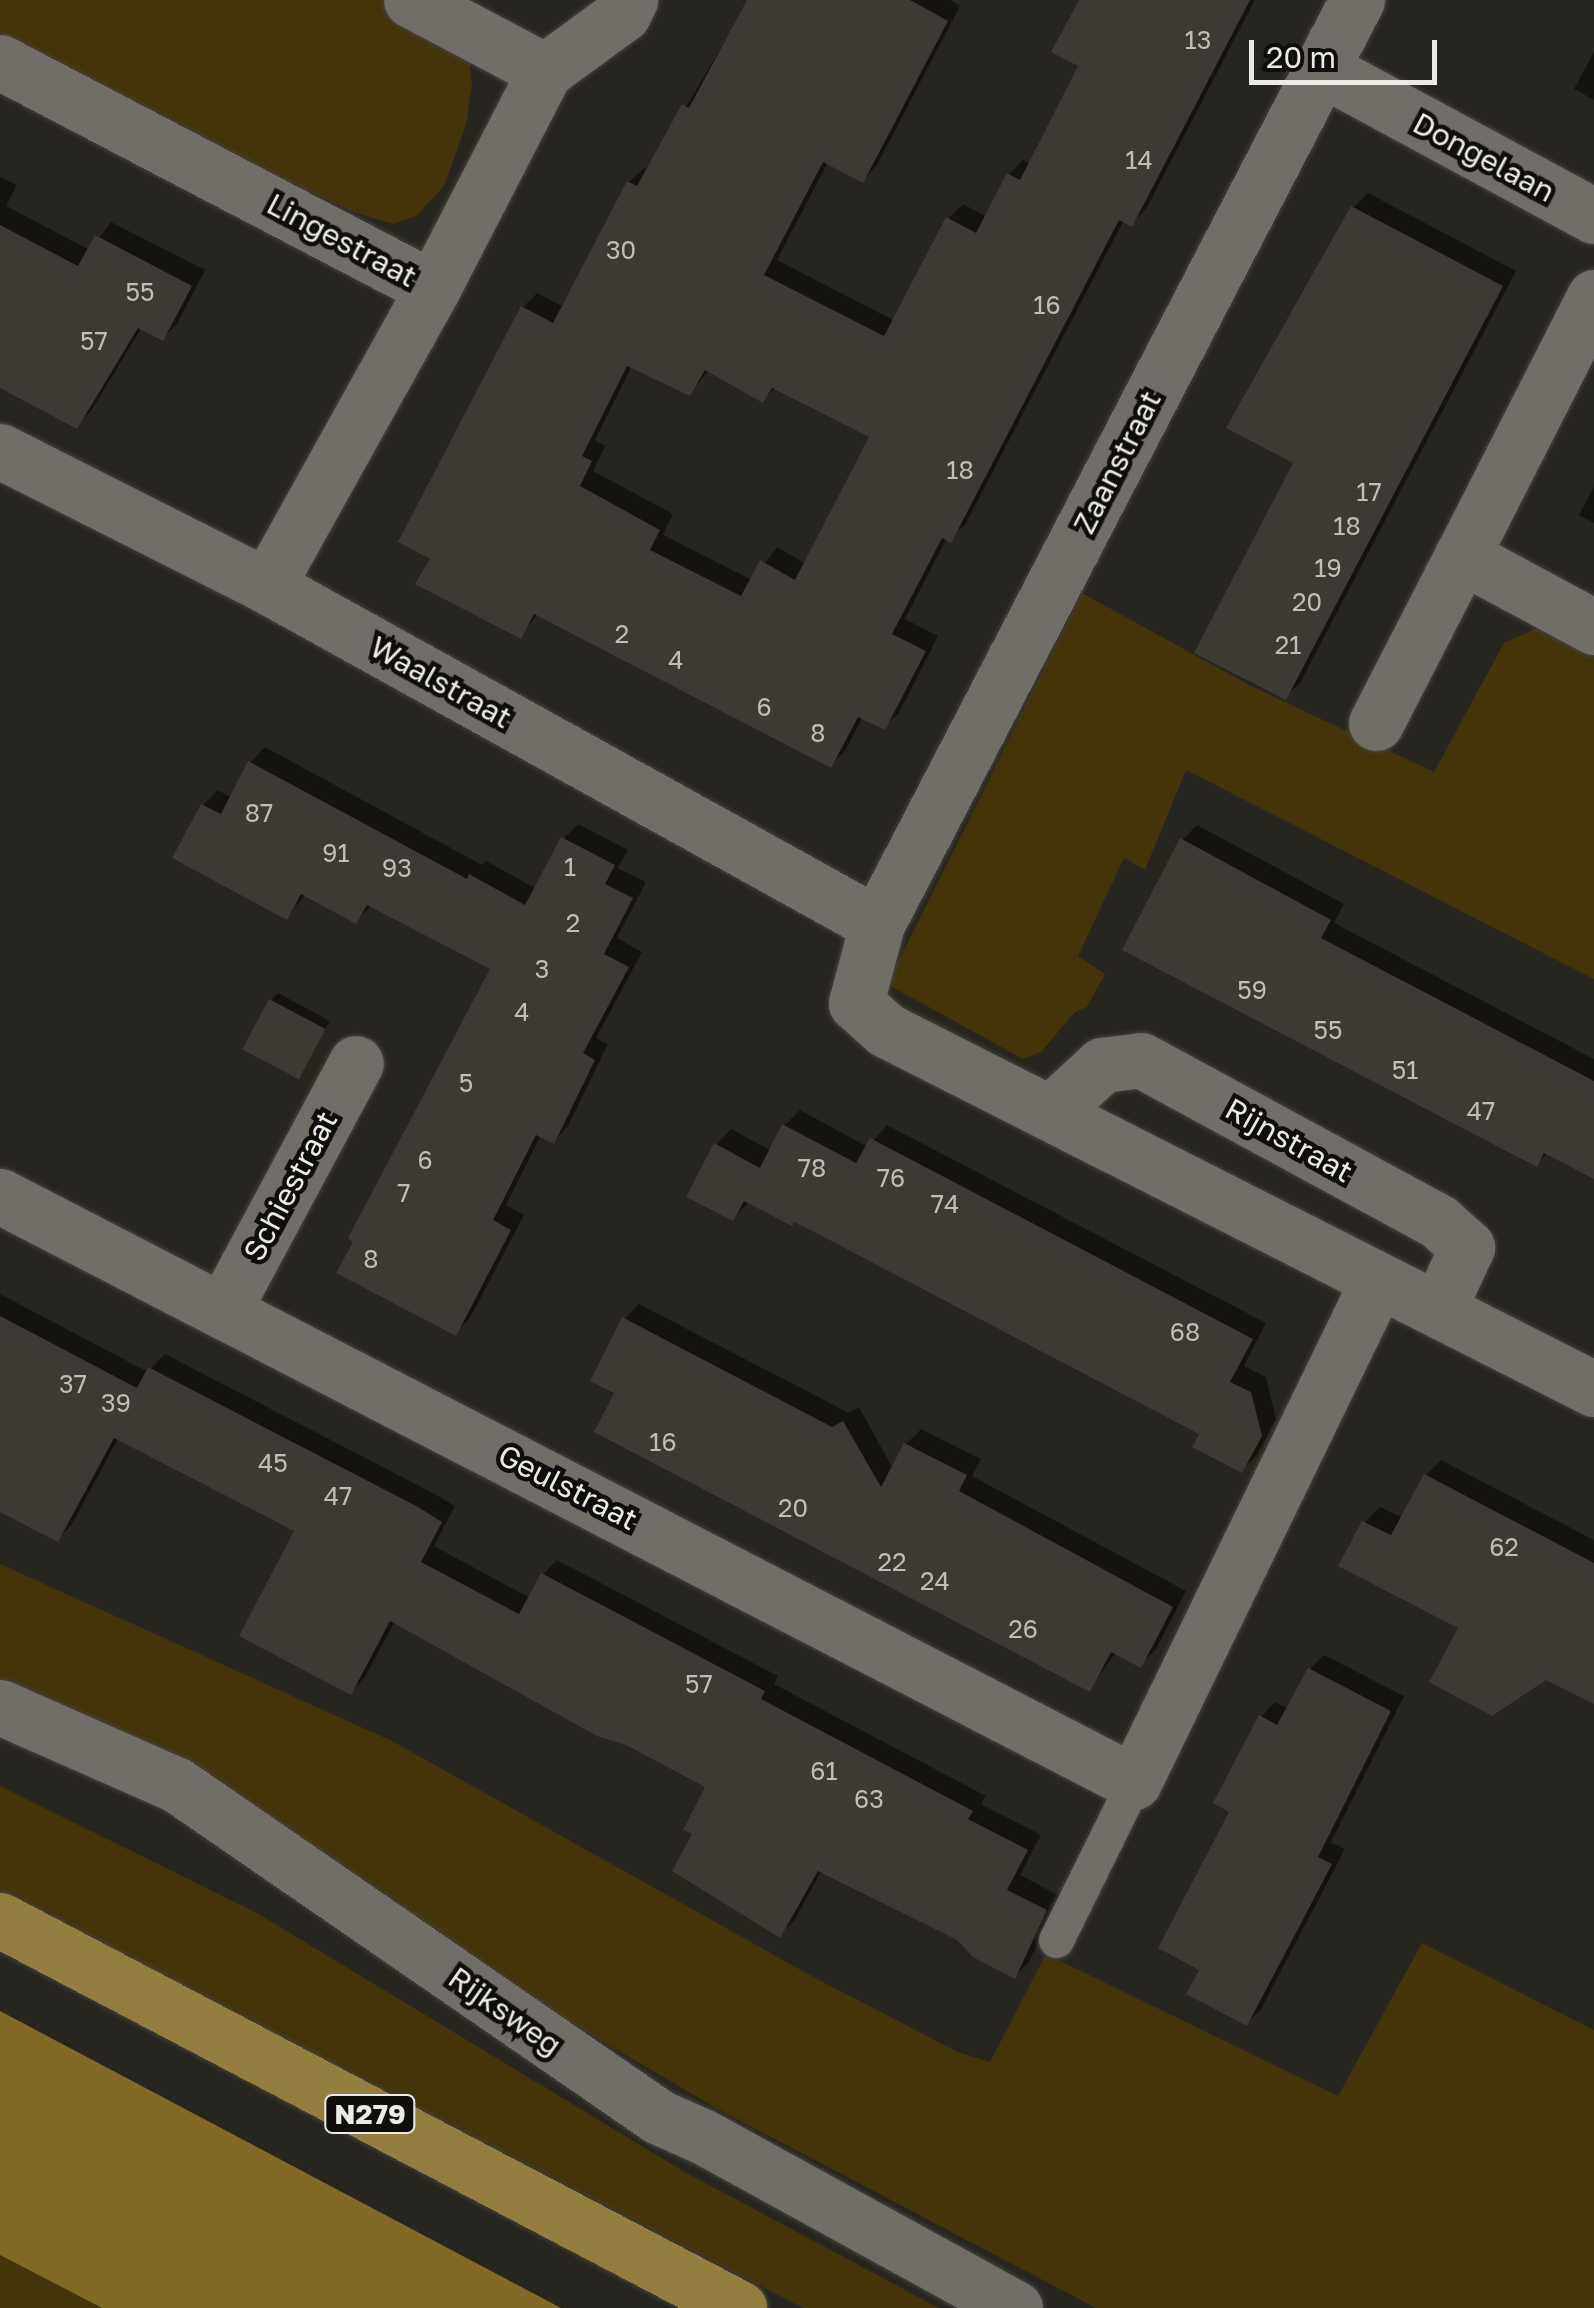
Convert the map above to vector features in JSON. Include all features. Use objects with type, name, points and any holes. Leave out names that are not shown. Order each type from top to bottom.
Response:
[{"type":"main road","name":"N279","points":[[0,1920],[739,2308]]},
{"type":"street","points":[[411,0],[545,71]]},
{"type":"street","points":[[433,288],[545,71],[623,14],[630,0]]},
{"type":"street","name":"Zaanstraat","points":[[877,924],[1357,0]]},
{"type":"street","name":"Lingestraat","points":[[0,62],[433,288],[267,586]]},
{"type":"street","name":"Dongelaan","points":[[1322,69],[1594,216]]},
{"type":"street","points":[[1376,723],[1594,297]]},
{"type":"street","name":"Waalstraat","points":[[0,451],[267,586],[877,924]]},
{"type":"street","points":[[1462,556],[1594,627]]},
{"type":"street","points":[[877,924],[856,1003],[886,1030],[1377,1282],[1594,1388]]},
{"type":"street","name":"Rijnstraat","points":[[1050,1113],[1102,1066],[1140,1060],[1439,1222],[1467,1246],[1438,1310]]},
{"type":"street","name":"Schiestraat","points":[[224,1309],[356,1063]]},
{"type":"street","name":"Geulstraat","points":[[0,1196],[1134,1782]]},
{"type":"street","points":[[1134,1782],[1377,1282]]},
{"type":"street","name":"Rijksweg","points":[[0,1707],[176,1785],[659,2117],[704,2136],[1015,2308]]},
{"type":"lane","points":[[1056,1940],[1134,1782]]},
{"type":"shaded area","points":[[0,0],[410,0],[468,49],[472,84],[466,125],[444,186],[416,216],[394,224],[356,213],[254,165],[0,33]]},
{"type":"shaded area","points":[[1082,593],[1249,685],[1434,772],[1504,643],[1540,627],[1594,657],[1594,979],[1186,770],[1145,870],[1124,858],[1078,956],[1105,974],[1087,1007],[1075,1012],[1041,1052],[1023,1059],[887,984]]},
{"type":"shaded area","points":[[0,1564],[392,1741],[817,1979],[958,2052],[990,2062],[1046,1954],[1338,2096],[1422,1943],[1594,2030],[1594,2308],[1096,2308],[716,2108],[498,1980],[0,1707]]},
{"type":"shaded area","points":[[0,1786],[257,1913],[683,2171],[939,2308],[803,2308],[0,1890]]},
{"type":"shaded area","points":[[0,2011],[561,2308],[102,2308],[0,2255]]},
{"type":"shaded area","points":[[0,2255],[102,2308],[0,2308]]},
{"type":"building","points":[[747,0],[910,0],[948,21],[863,183],[823,162],[764,275],[884,336],[946,217],[976,233],[1007,173],[1020,180],[1078,66],[1051,52],[1079,0],[1250,0],[1132,227],[1119,220],[951,543],[942,538],[892,634],[926,651],[885,730],[858,717],[831,768],[534,614],[521,639],[415,584],[430,559],[398,542],[521,306],[553,323],[627,181],[637,186],[682,104],[689,108]],"holes":[[[627,366],[690,396],[705,370],[763,403],[772,388],[869,437],[795,580],[760,560],[741,596],[650,550],[660,530],[580,486],[592,461],[582,456]]]},
{"type":"building","points":[[1351,206],[1503,286],[1286,700],[1194,653],[1293,463],[1226,428]]},
{"type":"building","points":[[0,225],[78,266],[95,235],[192,286],[163,341],[138,328],[77,429],[0,388]]},
{"type":"building","points":[[248,761],[467,879],[469,874],[525,905],[561,837],[615,865],[605,884],[633,898],[604,954],[629,967],[583,1053],[595,1060],[554,1144],[536,1135],[493,1220],[511,1230],[456,1336],[336,1273],[353,1242],[348,1238],[490,969],[367,905],[356,924],[301,894],[287,920],[172,858],[201,804],[221,814]]},
{"type":"building","points":[[1180,838],[1331,920],[1321,938],[1594,1081],[1594,1179],[1544,1153],[1537,1167],[1122,950]]},
{"type":"building","points":[[269,999],[326,1029],[299,1079],[242,1049]]},
{"type":"building","points":[[782,1124],[856,1163],[870,1138],[1253,1339],[1230,1382],[1251,1392],[1262,1436],[1242,1473],[1192,1447],[1199,1434],[794,1222],[792,1226],[744,1201],[733,1221],[686,1197],[714,1143],[760,1168]]},
{"type":"building","points":[[0,1316],[137,1388],[148,1367],[418,1507],[442,1522],[421,1562],[519,1614],[541,1573],[765,1691],[761,1699],[973,1811],[968,1819],[1028,1850],[1007,1890],[1047,1910],[1015,1979],[973,1957],[957,1940],[818,1871],[780,1938],[672,1871],[692,1834],[683,1830],[705,1787],[626,1745],[597,1736],[390,1621],[351,1695],[239,1636],[294,1531],[114,1438],[58,1542],[0,1512]]},
{"type":"building","points":[[622,1317],[832,1427],[843,1421],[881,1487],[904,1443],[967,1475],[959,1491],[1173,1607],[1141,1668],[1111,1652],[1090,1692],[594,1432],[614,1393],[590,1381]]},
{"type":"building","points":[[1424,1474],[1594,1563],[1594,1704],[1546,1680],[1492,1716],[1429,1682],[1458,1628],[1338,1566],[1362,1521],[1391,1535]]},
{"type":"building","points":[[1308,1668],[1391,1711],[1318,1857],[1332,1864],[1247,2026],[1186,1994],[1199,1970],[1158,1948],[1229,1812],[1213,1803],[1259,1715],[1277,1725]]}]
